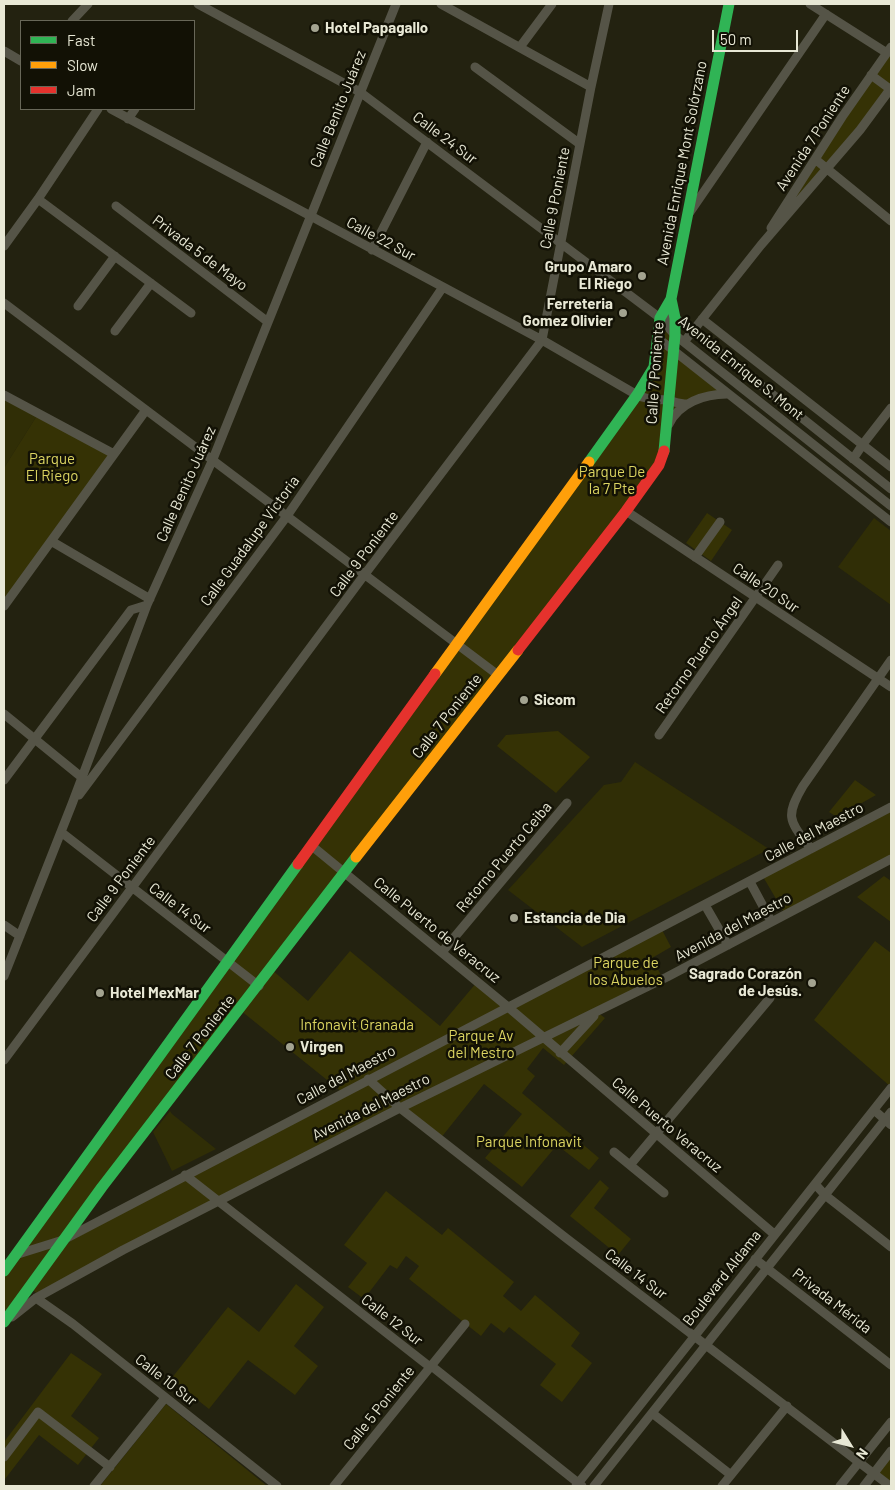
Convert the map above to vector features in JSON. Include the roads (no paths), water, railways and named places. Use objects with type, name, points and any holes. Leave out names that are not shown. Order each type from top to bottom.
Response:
[{"type":"main road","name":"Avenida Enrique Mont Solórzano","points":[[672,299],[686,218],[729,4]]},
{"type":"main road","name":"Calle 7 Poniente","points":[[4,1322],[62,1240],[344,872],[626,511],[659,465],[664,450],[674,351],[680,339],[672,299]]},
{"type":"main road","name":"Calle 7 Poniente","points":[[4,1271],[637,395],[654,367],[659,339],[660,318],[672,299]]},
{"type":"street","points":[[73,20],[88,4]]},
{"type":"street","name":"Calle 24 Sur","points":[[198,4],[360,92],[660,318]]},
{"type":"street","name":"Calle Benito Juárez","points":[[4,976],[72,804],[86,780],[148,602],[213,460],[396,4]]},
{"type":"street","points":[[441,4],[590,87]]},
{"type":"street","points":[[520,47],[552,4]]},
{"type":"street","name":"Calle 9 Poniente","points":[[4,1060],[365,574],[542,340],[590,87],[609,4]]},
{"type":"street","points":[[810,4],[889,50]]},
{"type":"street","points":[[686,218],[826,14]]},
{"type":"street","name":"Avenida 7 Poniente","points":[[761,245],[815,159],[889,50]]},
{"type":"street","points":[[4,51],[20,60]]},
{"type":"street","points":[[474,67],[580,144]]},
{"type":"street","points":[[871,76],[891,89]]},
{"type":"street","name":"Avenida 7 Poniente","points":[[680,339],[693,331],[761,245],[860,130],[891,89]]},
{"type":"street","points":[[4,246],[97,110]]},
{"type":"street","name":"Calle 22 Sur","points":[[113,110],[309,217],[542,340],[637,395],[653,400],[669,400],[678,404],[687,404]]},
{"type":"street","points":[[128,119],[134,110]]},
{"type":"street","points":[[372,250],[427,142]]},
{"type":"street","points":[[815,159],[891,221]]},
{"type":"street","points":[[38,199],[191,313]]},
{"type":"street","name":"Privada 5 de Mayo","points":[[116,206],[268,322]]},
{"type":"street","points":[[78,306],[115,256]]},
{"type":"street","points":[[115,331],[151,283]]},
{"type":"street","name":"Calle Guadalupe Victoria","points":[[86,780],[287,516],[443,287]]},
{"type":"street","points":[[4,303],[498,675]]},
{"type":"street","name":"Avenida Enrique S. Mont","points":[[660,318],[675,318],[693,331],[891,489]]},
{"type":"street","name":"Avenida Enrique S. Mont","points":[[660,318],[680,339],[891,506]]},
{"type":"street","points":[[702,319],[891,467]]},
{"type":"street","points":[[659,339],[891,522]]},
{"type":"street","points":[[764,387],[772,374]]},
{"type":"street","points":[[665,434],[673,416],[680,408],[707,396],[727,394]]},
{"type":"street","points":[[4,395],[114,454]]},
{"type":"street","points":[[854,459],[863,444],[891,408]]},
{"type":"street","points":[[4,606],[146,410]]},
{"type":"street","name":"Calle 20 Sur","points":[[626,511],[891,687]]},
{"type":"street","points":[[695,557],[720,522]]},
{"type":"street","points":[[50,541],[148,602]]},
{"type":"street","name":"Retorno Puerto Ángel","points":[[659,735],[778,565]]},
{"type":"street","points":[[4,780],[131,610],[148,602]]},
{"type":"street","points":[[811,850],[791,819],[792,806],[803,786],[891,660]]},
{"type":"street","points":[[4,714],[86,780]]},
{"type":"street","name":"Retorno Puerto Ceiba","points":[[442,952],[567,803]]},
{"type":"street","name":"Calle del Maestro","points":[[14,1256],[62,1240],[891,807]]},
{"type":"street","name":"Calle 14 Sur","points":[[62,832],[258,986]]},
{"type":"street","name":"Calle Puerto de Veracruz","points":[[312,846],[442,952],[543,1038]]},
{"type":"street","name":"Avenida del Maestro","points":[[4,1322],[36,1298],[123,1250],[400,1108],[667,977],[891,859]]},
{"type":"street","points":[[750,882],[771,922]]},
{"type":"street","points":[[705,905],[728,945]]},
{"type":"street","points":[[4,925],[20,936]]},
{"type":"street","points":[[630,1165],[770,998]]},
{"type":"street","points":[[560,1053],[597,1012]]},
{"type":"street","name":"Calle Puerto Veracruz","points":[[543,1038],[774,1234]]},
{"type":"street","name":"Calle 14 Sur","points":[[368,1079],[400,1108],[566,1238],[890,1486]]},
{"type":"street","name":"Boulevard Aldama","points":[[579,1485],[755,1258],[891,1088]]},
{"type":"street","points":[[874,1110],[888,1122]]},
{"type":"street","name":"Boulevard Aldama","points":[[594,1486],[825,1195],[888,1122],[891,1112]]},
{"type":"street","points":[[614,1152],[664,1193]]},
{"type":"street","name":"Calle 12 Sur","points":[[185,1175],[430,1367],[434,1368],[579,1485]]},
{"type":"street","points":[[815,1184],[825,1195],[891,1247]]},
{"type":"street","name":"Privada Mérida","points":[[755,1258],[891,1366]]},
{"type":"street","name":"Calle 10 Sur","points":[[36,1298],[73,1324],[277,1486]]},
{"type":"street","name":"Calle 5 Poniente","points":[[334,1486],[465,1324]]},
{"type":"street","points":[[94,1486],[166,1398]]},
{"type":"street","points":[[722,1486],[787,1406]]},
{"type":"street","points":[[4,1457],[38,1412],[110,1467]]},
{"type":"street","points":[[652,1413],[731,1475]]},
{"type":"street","points":[[840,1486],[891,1422]]},
{"type":"street","points":[[864,1486],[891,1451]]},
{"type":"place","name":"Hotel Papagallo","points":[[315,28]]},
{"type":"place","name":"Grupo Amaro El Riego","points":[[642,276]]},
{"type":"place","name":"Ferreteria Gomez Olivier","points":[[623,313]]},
{"type":"place","name":"Sicom","points":[[524,700]]},
{"type":"place","name":"Estancia de Dia","points":[[514,918]]},
{"type":"place","name":"Sagrado Corazón de Jesús.","points":[[812,983]]},
{"type":"place","name":"Hotel MexMar","points":[[100,993]]},
{"type":"place","name":"Virgen","points":[[290,1047]]},
{"type":"park label","name":"Parque El Riego","points":[[52,468]]},
{"type":"park label","name":"Parque De la 7 Pte","points":[[612,480]]},
{"type":"park label","name":"Parque de los Abuelos","points":[[626,972]]},
{"type":"park label","name":"Infonavit Granada","points":[[357,1025]]},
{"type":"park label","name":"Parque Av del Mestro","points":[[481,1044]]},
{"type":"park label","name":"Parque Infonavit","points":[[529,1142]]}]
